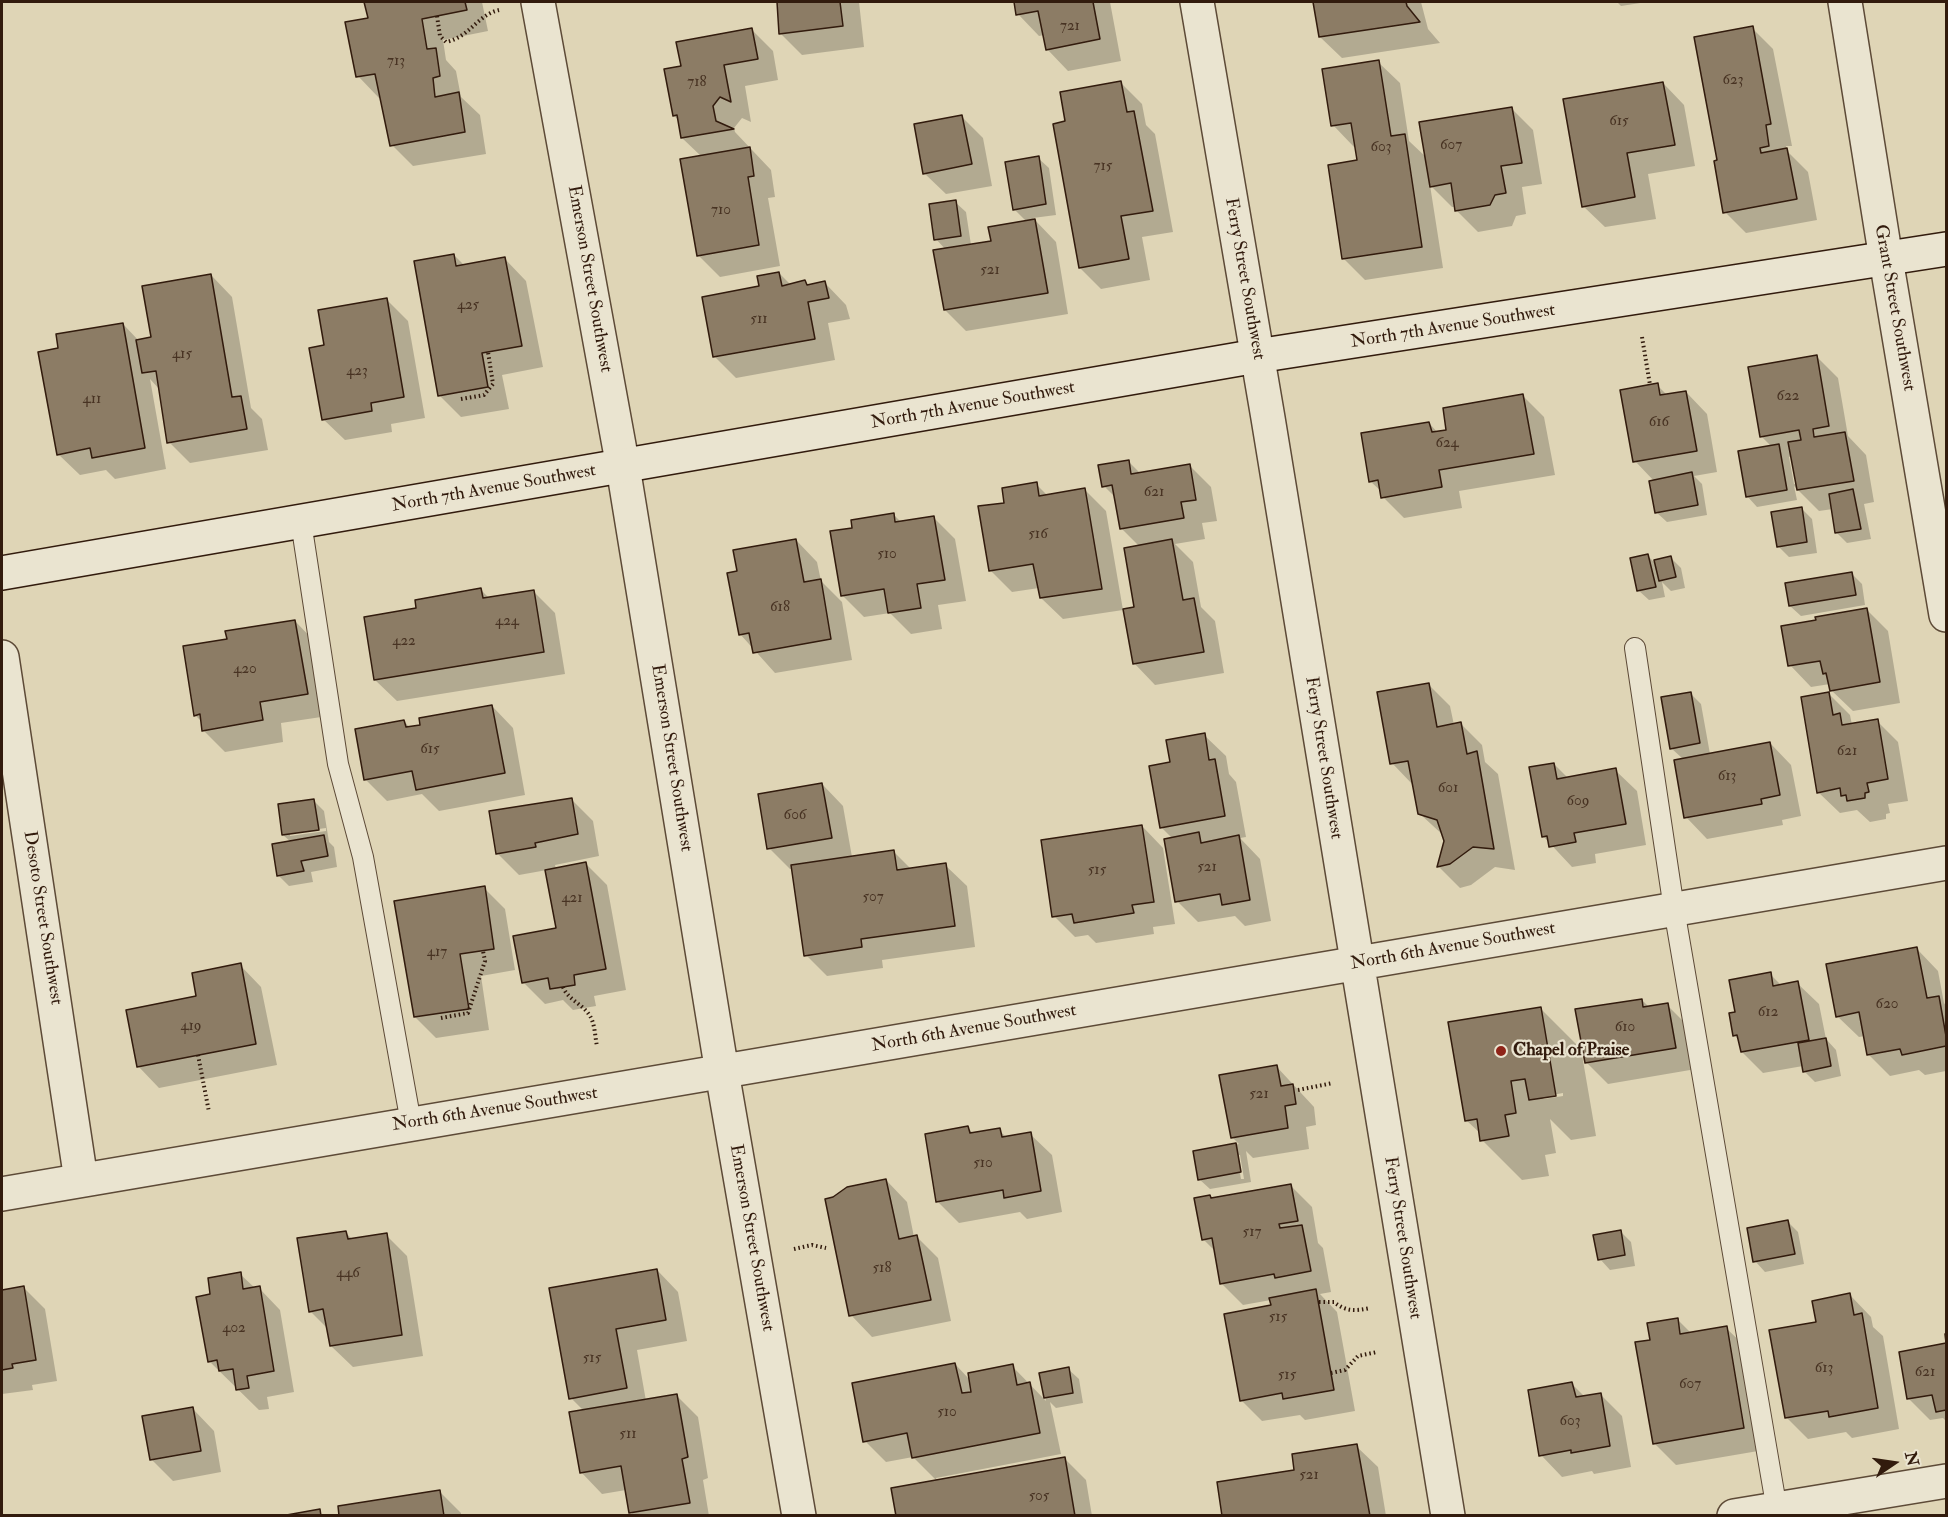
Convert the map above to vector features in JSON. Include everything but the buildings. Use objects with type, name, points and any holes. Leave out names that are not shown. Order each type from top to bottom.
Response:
[{"type":"street","name":"Emerson Street Southwest","points":[[538,2],[623,467],[722,1072],[800,1515]]},
{"type":"street","name":"Ferry Street Southwest","points":[[1197,2],[1448,1515]]},
{"type":"street","name":"Grant Street Southwest","points":[[1845,2],[1886,260],[1947,615]]},
{"type":"street","name":"North 7th Avenue Southwest","points":[[2,573],[1257,356],[1947,249]]},
{"type":"street","name":"Desoto Street Southwest","points":[[2,657],[81,1180]]},
{"type":"street","name":"North 6th Avenue Southwest","points":[[2,1194],[1947,863]]},
{"type":"street","points":[[1734,1515],[1777,1511],[1947,1481]]},
{"type":"lane","points":[[301,522],[338,764],[363,857],[411,1123]]},
{"type":"lane","points":[[1635,648],[1674,909],[1777,1511]]},
{"type":"path","points":[[437,16],[440,36],[446,42],[466,34],[490,12],[501,9]]},
{"type":"path","points":[[1642,336],[1650,385]]},
{"type":"path","points":[[461,399],[484,395],[493,384],[488,352]]},
{"type":"path","points":[[441,1018],[468,1013],[485,961],[483,951]]},
{"type":"path","points":[[563,987],[566,994],[592,1018],[597,1046]]},
{"type":"path","points":[[198,1055],[209,1112]]},
{"type":"path","points":[[1298,1090],[1333,1083]]},
{"type":"path","points":[[794,1249],[812,1245],[826,1248]]},
{"type":"path","points":[[1319,1302],[1334,1302],[1349,1310],[1357,1311],[1370,1308]]},
{"type":"path","points":[[1331,1373],[1345,1370],[1358,1356],[1377,1352]]},
{"type":"place","name":"Chapel of Praise","points":[[1501,1051]]}]
